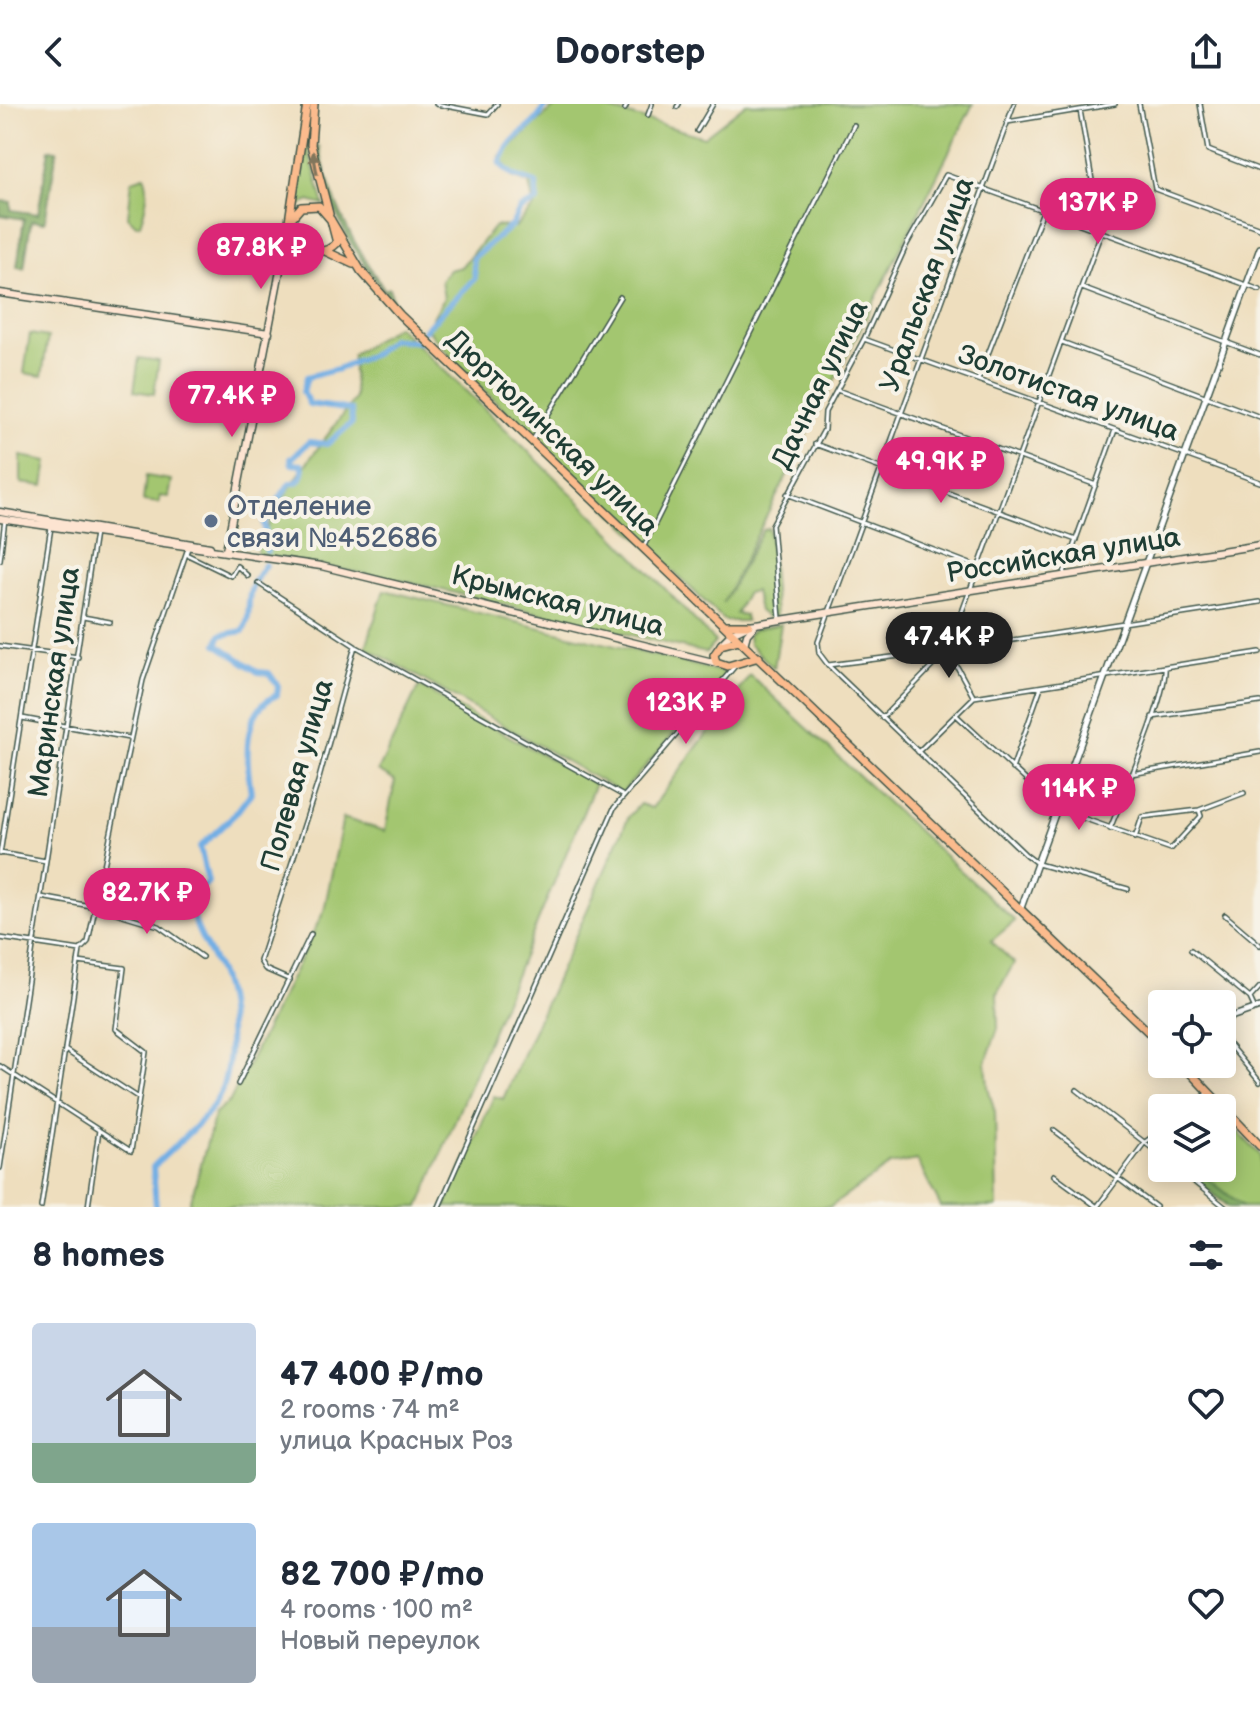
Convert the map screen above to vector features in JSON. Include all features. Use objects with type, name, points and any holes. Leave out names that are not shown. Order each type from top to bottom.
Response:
[{"type":"main road","points":[[283,254],[292,249],[334,248],[337,243],[317,178],[311,145],[310,107]]},
{"type":"main road","points":[[224,550],[269,333],[310,107]]},
{"type":"main road","points":[[289,222],[297,209],[313,204],[321,207],[361,271]]},
{"type":"main road","points":[[289,222],[296,242],[347,259],[361,271]]},
{"type":"main road","name":"Дюртюлинская улица","points":[[361,271],[400,315],[1148,1030]]},
{"type":"main road","points":[[0,293],[269,333]]},
{"type":"main road","points":[[0,512],[224,550]]},
{"type":"main road","points":[[2,519],[51,527],[76,527],[188,551],[224,550]]},
{"type":"main road","name":"Российская улица","points":[[732,633],[752,625],[780,620],[1260,545]]},
{"type":"main road","name":"Крымская улица","points":[[224,550],[321,566],[442,593],[722,665]]},
{"type":"main road","points":[[719,621],[725,625],[752,625],[742,642],[739,662]]},
{"type":"main road","points":[[719,621],[718,648],[714,659],[722,665],[759,657]]},
{"type":"main road","points":[[718,648],[732,633]]},
{"type":"main road","points":[[695,657],[742,642]]},
{"type":"main road","points":[[1197,1078],[1260,1146]]},
{"type":"street","points":[[436,104],[476,114],[488,114],[497,104]]},
{"type":"street","points":[[648,115],[652,104]]},
{"type":"street","points":[[697,131],[713,104]]},
{"type":"street","name":"Уральская улица","points":[[828,665],[819,653],[818,642],[827,614],[1014,104]]},
{"type":"street","points":[[1007,122],[1115,104]]},
{"type":"street","points":[[1139,104],[1155,189],[1260,228]]},
{"type":"street","points":[[1200,104],[1208,150],[1260,170]]},
{"type":"street","points":[[881,719],[948,650],[1101,233],[1080,110]]},
{"type":"street","points":[[643,548],[854,125]]},
{"type":"street","name":"Дачная улица","points":[[780,620],[772,525],[824,430],[825,412],[836,389],[864,339],[907,244],[946,175],[982,188]]},
{"type":"street","points":[[982,188],[1260,290]]},
{"type":"street","points":[[978,380],[1043,211]]},
{"type":"street","points":[[1021,908],[1260,248]]},
{"type":"street","points":[[1082,288],[1260,355]]},
{"type":"street","points":[[532,441],[620,297]]},
{"type":"street","name":"Золотистая улица","points":[[864,339],[1260,482]]},
{"type":"street","points":[[1062,342],[1260,417]]},
{"type":"street","points":[[836,389],[1096,485]]},
{"type":"street","points":[[1063,577],[1115,430]]},
{"type":"street","points":[[815,444],[1076,540]]},
{"type":"street","points":[[787,494],[979,567]]},
{"type":"street","points":[[0,560],[2,519]]},
{"type":"street","points":[[46,861],[0,853],[51,527]]},
{"type":"street","name":"Маринская улица","points":[[0,1168],[95,533]]},
{"type":"street","points":[[41,1207],[80,950],[88,942],[143,680],[188,551],[231,576],[237,566],[248,576]]},
{"type":"street","points":[[258,583],[355,646],[622,795]]},
{"type":"street","points":[[828,665],[948,650],[1260,602]]},
{"type":"street","points":[[83,617],[110,622]]},
{"type":"street","points":[[0,646],[78,657]]},
{"type":"street","name":"Полевая улица","points":[[290,980],[265,969],[260,961],[318,782],[355,646]]},
{"type":"street","points":[[948,650],[974,697]]},
{"type":"street","points":[[917,753],[974,697],[1260,652]]},
{"type":"street","points":[[439,1207],[622,795],[646,772],[739,662]]},
{"type":"street","points":[[722,665],[729,675]]},
{"type":"street","points":[[828,665],[881,719],[1038,864],[1128,889]]},
{"type":"street","points":[[1110,829],[1166,676],[1165,667]]},
{"type":"street","points":[[1012,769],[1041,687]]},
{"type":"street","points":[[1152,717],[1260,702]]},
{"type":"street","points":[[956,715],[1057,809],[1171,849],[1201,816],[1199,810]]},
{"type":"street","points":[[22,718],[129,738]]},
{"type":"street","points":[[1131,774],[1260,752]]},
{"type":"street","points":[[1135,838],[1142,817],[1199,810],[1244,793]]},
{"type":"street","points":[[41,897],[96,907],[159,926],[202,957]]},
{"type":"street","points":[[1225,915],[1260,945]]},
{"type":"street","points":[[238,1084],[311,934]]},
{"type":"street","points":[[0,938],[80,950]]},
{"type":"street","points":[[1191,950],[1259,1005]]},
{"type":"street","points":[[0,1066],[131,1151],[146,1052],[116,1029],[124,968],[78,962]]},
{"type":"street","points":[[1250,998],[1260,987]]},
{"type":"street","points":[[1236,1014],[1259,1005]]},
{"type":"street","points":[[65,1050],[140,1098]]},
{"type":"street","points":[[1236,1053],[1260,1082]]},
{"type":"street","points":[[1077,1090],[1148,1144]]},
{"type":"street","points":[[1206,1094],[1209,1090]]},
{"type":"street","points":[[88,1207],[99,1130]]},
{"type":"street","points":[[1054,1130],[1156,1207]]},
{"type":"street","points":[[1054,1175],[1097,1207],[1148,1140]]},
{"type":"street","points":[[1194,1182],[1225,1207]]},
{"type":"green space","points":[[558,104],[608,109],[704,137],[746,104],[973,104],[723,603],[763,530],[769,528],[776,617],[768,618],[759,611],[755,591],[746,593],[736,614],[745,615],[746,621],[725,621],[455,362],[427,328],[444,298],[441,280],[449,270],[461,267],[495,226],[515,227],[534,207],[529,183],[512,177],[500,156]]},
{"type":"green space","points":[[309,109],[307,145],[324,205],[309,201],[294,208]]},
{"type":"green space","points":[[319,146],[344,221],[385,290],[389,288],[394,304],[366,268],[344,230],[327,191],[316,147]]},
{"type":"green space","points":[[49,149],[57,150],[45,222],[31,221],[24,268],[17,267],[24,219],[0,215],[0,201],[11,202],[11,210],[38,214]]},
{"type":"green space","points":[[144,176],[146,200],[140,224],[136,225],[128,217],[132,180]]},
{"type":"green space","points":[[397,326],[559,481],[677,601],[715,642],[706,653],[405,581],[256,554],[287,492],[355,398],[352,355]]},
{"type":"green space","points":[[30,334],[48,337],[42,376],[24,373]]},
{"type":"green space","points":[[139,358],[159,361],[154,394],[134,391]]},
{"type":"green space","points":[[21,456],[48,461],[44,486],[21,483]]},
{"type":"green space","points":[[146,476],[171,480],[168,497],[160,496],[159,503],[143,501]]},
{"type":"green space","points":[[384,590],[727,673],[622,793],[366,647]]},
{"type":"green space","points":[[781,624],[774,668],[749,644],[748,635],[755,629]]},
{"type":"green space","points":[[750,675],[1015,921],[991,941],[1014,963],[997,993],[998,1028],[986,1062],[988,1087],[995,1112],[997,1207],[941,1207],[917,1160],[890,1165],[830,1207],[445,1207],[494,1096],[503,1099],[629,816],[640,804],[652,808]]},
{"type":"green space","points":[[419,686],[595,784],[419,1207],[189,1207],[215,1114],[230,1101],[324,911],[343,818],[385,831],[395,781],[378,771]]},
{"type":"green space","points":[[1236,1130],[1260,1155],[1260,1207],[1229,1207],[1198,1182],[1236,1182]]},
{"type":"green space","points":[[1198,1182],[1212,1182],[1244,1207],[1230,1207]]},
{"type":"waterway","points":[[424,331],[475,278],[473,258],[512,225],[520,209],[537,201],[536,183],[513,175],[500,164],[510,145],[536,121],[546,104]]},
{"type":"waterway","points":[[267,551],[264,522],[290,483],[296,483],[303,473],[302,465],[292,464],[291,459],[309,442],[327,444],[352,423],[351,410],[309,404],[303,392],[307,377],[338,369],[374,354],[391,339],[420,342]]},
{"type":"waterway","points":[[156,1207],[153,1167],[215,1103],[227,1066],[229,1033],[223,985],[197,928],[191,898],[208,882],[200,847],[236,813],[251,793],[248,751],[252,724],[265,702],[277,695],[278,686],[269,673],[258,672],[217,644],[221,635],[243,631],[251,590],[265,565]]},
{"type":"place","name":"Отделение связи №452686","points":[[211,521]]}]
